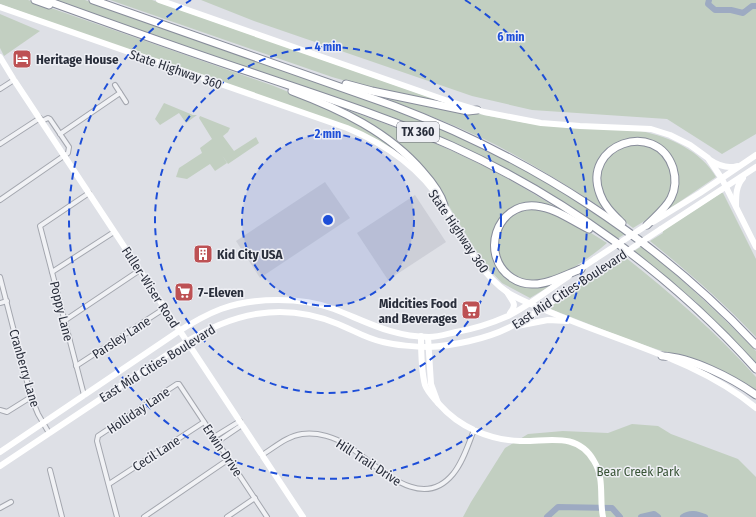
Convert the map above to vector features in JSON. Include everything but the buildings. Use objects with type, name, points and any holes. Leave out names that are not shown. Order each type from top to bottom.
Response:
[{"type":"highway","points":[[35,0],[57,8],[62,6]]},
{"type":"highway","name":"TX 360","points":[[45,0],[210,59],[386,119],[453,147],[499,169],[544,195],[611,239],[692,305],[730,341],[756,369]]},
{"type":"highway","name":"TX 360","points":[[92,0],[388,103],[460,133],[537,172],[582,200],[630,233],[710,299],[756,345]]},
{"type":"highway","points":[[239,51],[249,52],[342,83],[372,91],[468,111],[477,110]]},
{"type":"highway","points":[[210,59],[217,64],[295,92],[366,125],[389,140],[410,158],[427,176],[441,195],[444,205]]},
{"type":"highway","points":[[630,233],[600,196],[597,178],[602,160],[609,152],[626,142],[639,141],[652,144],[666,155],[674,170],[675,185],[671,199],[647,225]]},
{"type":"highway","points":[[581,269],[540,284],[524,283],[516,280],[505,272],[497,260],[494,250],[494,241],[500,225],[511,213],[526,206],[535,206],[552,210],[611,239]]},
{"type":"highway","points":[[662,356],[672,356],[723,375],[756,395]]},
{"type":"main road","points":[[159,0],[477,110],[541,123],[651,129],[670,135],[684,142],[718,165],[731,167],[756,155]]},
{"type":"main road","name":"State Highway 360","points":[[0,7],[358,133],[380,144],[401,159],[430,187],[444,205],[478,264],[507,292],[529,303],[713,378],[730,388],[756,408]]},
{"type":"main road","name":"Fuller-Wiser Road","points":[[0,57],[303,517]]},
{"type":"main road","name":"East Mid Cities Boulevard","points":[[0,452],[180,331],[203,317],[223,309],[250,303],[299,301],[335,309],[384,330],[428,337],[469,330],[508,316],[647,225],[722,179],[756,155]]},
{"type":"main road","points":[[708,158],[722,179],[756,247]]},
{"type":"main road","name":"East Mid Cities Boulevard","points":[[0,466],[204,330],[233,319],[253,314],[290,313],[321,318],[383,342],[428,347],[461,343],[506,329],[541,308],[756,167]]},
{"type":"main road","points":[[736,208],[738,185],[749,171]]},
{"type":"main road","points":[[507,292],[514,304],[514,308],[508,316]]},
{"type":"main road","points":[[506,329],[548,320],[573,321]]},
{"type":"main road","points":[[421,336],[426,386],[433,399],[438,402]]},
{"type":"main road","points":[[428,337],[431,384],[438,402],[445,411],[474,430],[501,439],[521,441],[554,439],[575,444],[585,450],[594,461],[600,476],[603,515]]},
{"type":"street","points":[[0,89],[14,80]]},
{"type":"street","points":[[115,85],[126,102]]},
{"type":"street","points":[[60,134],[120,94]]},
{"type":"street","points":[[0,144],[41,120],[48,118],[69,147],[68,153],[65,156],[0,200]]},
{"type":"street","name":"Poppy Lane","points":[[84,395],[40,226],[89,193]]},
{"type":"street","points":[[52,272],[114,232]]},
{"type":"street","points":[[64,320],[140,270]]},
{"type":"street","name":"Cranberry Lane","points":[[0,277],[31,397],[50,434]]},
{"type":"street","points":[[0,303],[7,301]]},
{"type":"street","name":"Parsley Lane","points":[[76,366],[165,308]]},
{"type":"street","name":"Erwin Drive","points":[[179,384],[267,517]]},
{"type":"street","name":"Holliday Lane","points":[[109,484],[97,441],[98,436],[179,384]]},
{"type":"street","points":[[2,411],[10,411],[31,397]]},
{"type":"street","name":"Cecil Lane","points":[[109,484],[204,422]]},
{"type":"street","points":[[214,437],[241,423]]},
{"type":"street","points":[[217,442],[241,423]]},
{"type":"street","name":"Hill Trail Drive","points":[[262,455],[288,438],[294,436],[303,434],[325,436],[349,446],[400,484],[412,488],[430,488],[441,484],[453,474],[460,463],[474,430]]},
{"type":"street","points":[[144,517],[229,460]]},
{"type":"street","points":[[50,470],[62,517]]},
{"type":"street","points":[[109,484],[117,517]]},
{"type":"street","points":[[227,517],[255,498]]},
{"type":"street","points":[[0,508],[11,502]]},
{"type":"shaded area","points":[[325,182],[350,218],[260,278],[236,241]]},
{"type":"shaded area","points":[[415,195],[446,242],[388,280],[357,233]]},
{"type":"green space","points":[[0,0],[28,0],[274,86],[339,113],[379,135],[412,163],[382,143],[0,4]]},
{"type":"green space","points":[[53,0],[85,0],[389,107],[480,145],[529,171],[625,234],[617,239],[575,210],[479,156],[243,66]]},
{"type":"green space","points":[[110,0],[152,0],[446,103],[367,87],[332,77]]},
{"type":"green space","points":[[201,0],[756,0],[756,134],[722,154],[667,119],[532,110],[472,96],[254,21]]},
{"type":"green space","points":[[0,14],[40,31],[4,56],[0,48]]},
{"type":"green space","points":[[371,93],[526,123],[641,131],[663,137],[684,146],[702,160],[716,177],[669,209],[667,207],[677,180],[657,145],[618,143],[595,178],[596,192],[604,206],[602,208],[529,163],[484,139]]},
{"type":"green space","points":[[164,103],[193,115],[197,115],[186,123],[179,113],[160,125],[155,119]]},
{"type":"green space","points":[[331,104],[413,134],[461,155],[502,176],[567,214],[538,204],[498,220],[492,236],[491,251],[493,258],[496,266],[506,279],[548,283],[550,286],[530,298],[502,283],[484,264],[444,198],[405,151]]},
{"type":"green space","points":[[200,116],[230,128],[223,136],[234,151],[256,137],[259,143],[228,164],[222,155],[227,163],[215,171],[210,164],[187,179],[176,177],[179,168],[202,153],[200,148],[212,139],[199,118]]},
{"type":"green space","points":[[629,144],[646,145],[656,149],[667,161],[670,168],[671,177],[670,193],[663,205],[651,216],[633,228],[610,208],[600,188],[600,174],[608,156]]},
{"type":"green space","points":[[723,193],[756,259],[756,337],[731,311],[650,241],[663,233],[662,231]]},
{"type":"green space","points":[[535,208],[563,218],[607,243],[584,261],[555,277],[538,281],[521,279],[509,272],[501,260],[498,247],[499,233],[506,221],[518,212]]},
{"type":"green space","points":[[642,246],[672,271],[756,351],[756,363],[695,301],[634,251]]},
{"type":"green space","points":[[625,257],[694,314],[726,345],[756,377],[756,393],[695,362],[632,341],[548,308]]},
{"type":"green space","name":"Bear Creek Park","points":[[632,424],[658,426],[671,434],[738,459],[756,477],[756,517],[463,517],[505,448],[528,434],[563,431],[608,433]]},
{"type":"waterway","points":[[709,0],[708,4],[715,10],[731,10],[743,13],[752,6],[756,6]]},
{"type":"waterway","points":[[547,517],[558,507],[612,508],[620,517]]},
{"type":"waterway","points":[[641,517],[654,514],[658,517]]},
{"type":"waterway","points":[[683,517],[688,514],[705,517]]},
{"type":"place","name":"Heritage House","points":[[22,59]]},
{"type":"place","name":"Kid City USA","points":[[203,254]]},
{"type":"place","name":"7-Eleven","points":[[184,292]]},
{"type":"place","name":"Midcities Food and Beverages","points":[[471,310]]}]
